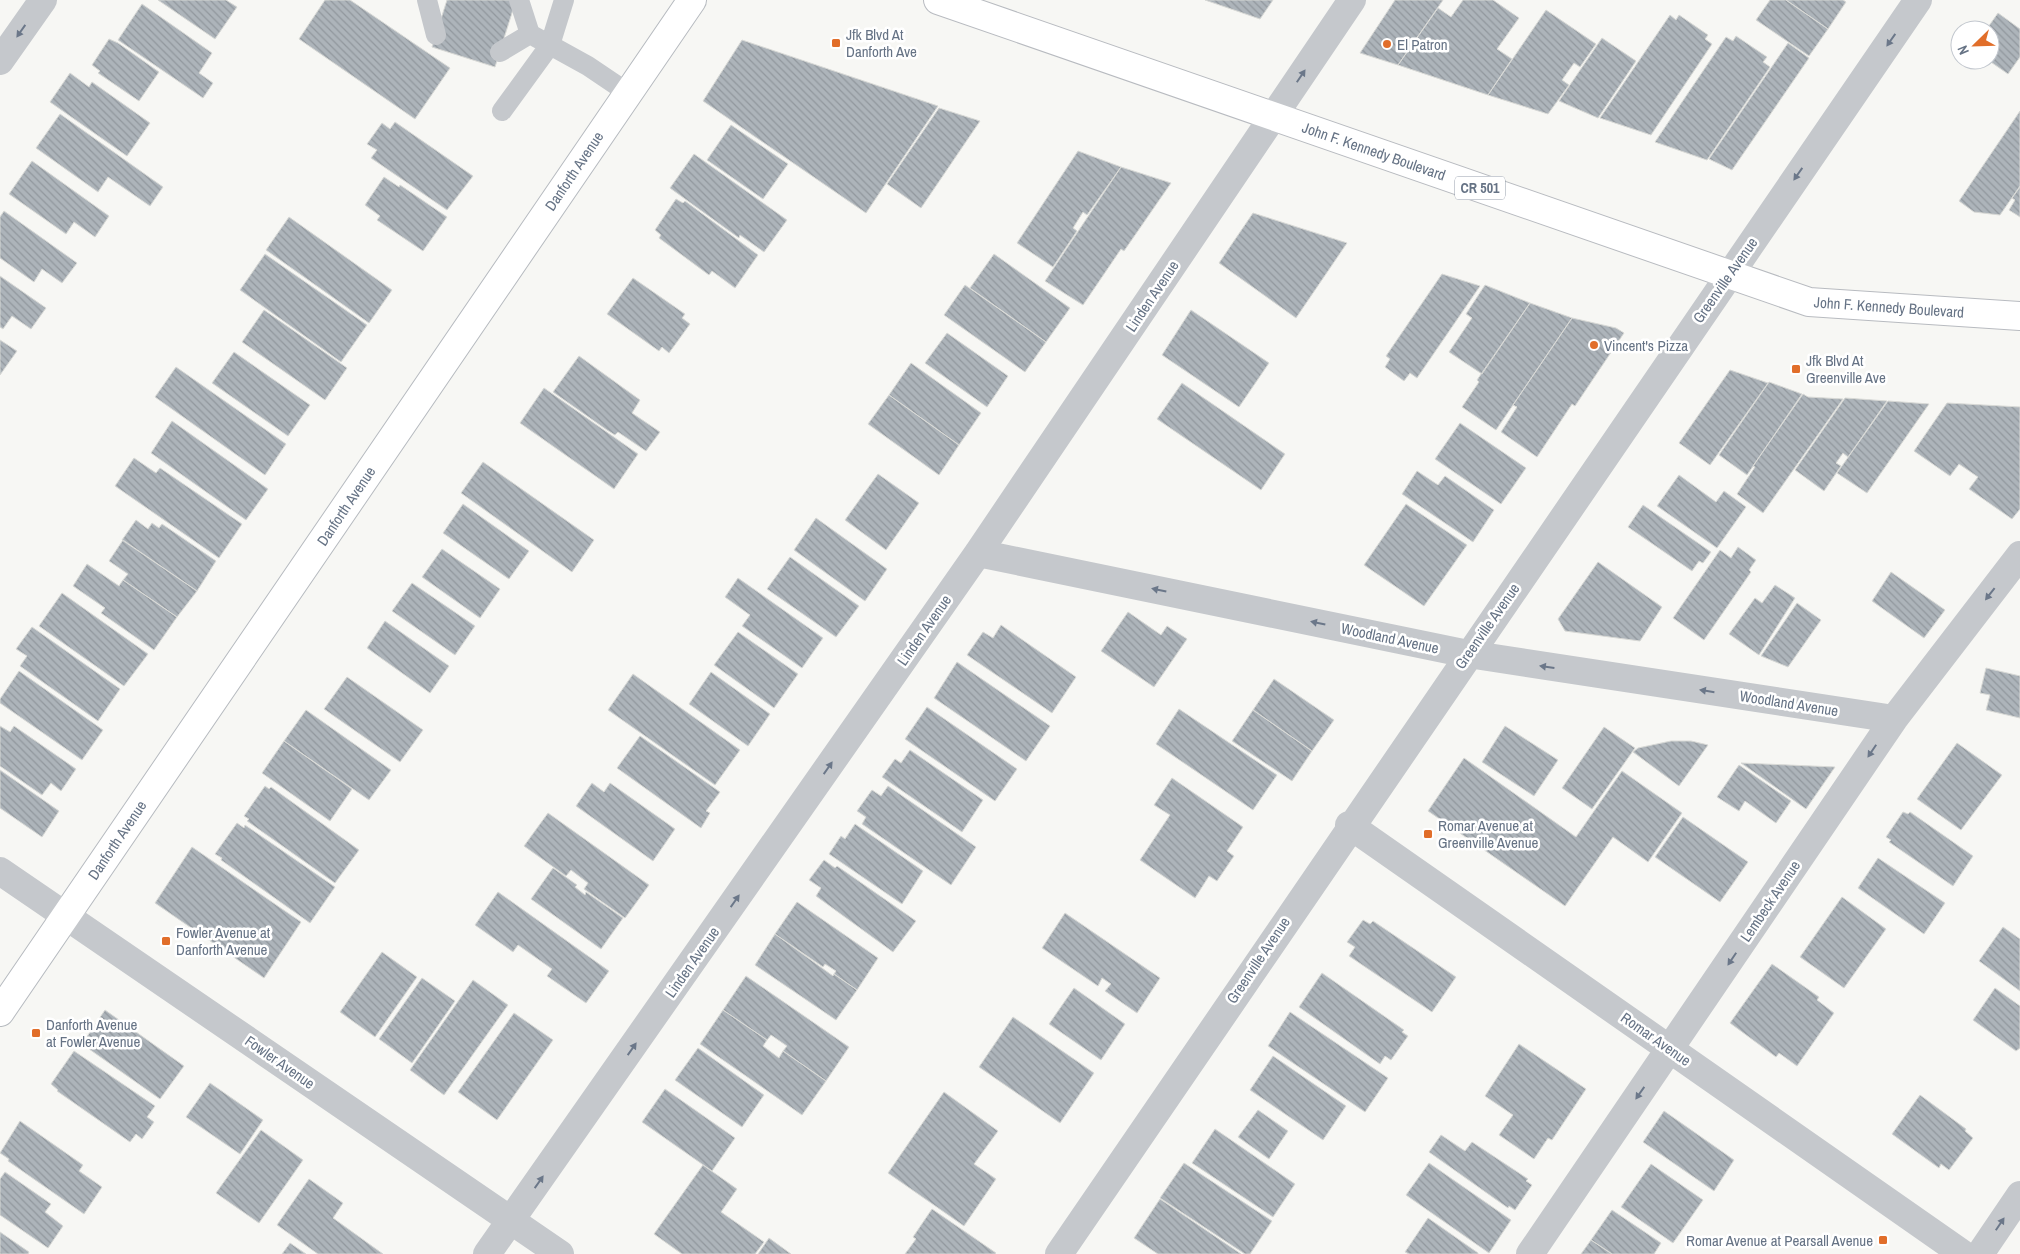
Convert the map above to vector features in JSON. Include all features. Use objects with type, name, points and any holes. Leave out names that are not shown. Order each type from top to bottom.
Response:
[{"type":"main road","name":"Danforth Avenue","points":[[0,1012],[692,0]]},
{"type":"main road","name":"John F. Kennedy Boulevard","points":[[938,0],[1809,302],[2020,316]]},
{"type":"street","points":[[0,62],[43,0]]},
{"type":"street","name":"Linden Avenue","points":[[487,1254],[978,553],[1352,0]]},
{"type":"street","name":"Greenville Avenue","points":[[1059,1254],[1349,825],[1918,0]]},
{"type":"street","name":"Woodland Avenue","points":[[978,553],[1468,654],[1894,718]]},
{"type":"street","name":"Lembeck Avenue","points":[[1530,1254],[1894,718],[2020,555]]},
{"type":"street","name":"Romar Avenue","points":[[1349,825],[1963,1254]]},
{"type":"street","name":"Fowler Avenue","points":[[0,871],[67,915],[560,1254]]},
{"type":"street","points":[[1980,1254],[2020,1195]]},
{"type":"lane","points":[[427,0],[436,34]]},
{"type":"lane","points":[[519,0],[530,34],[588,66],[628,93]]},
{"type":"lane","points":[[502,112],[550,45],[564,0]]},
{"type":"lane","points":[[500,52],[530,34]]},
{"type":"building","points":[[158,0],[226,0],[237,7],[215,39]]},
{"type":"building","points":[[325,0],[350,0],[450,68],[415,119],[299,39]]},
{"type":"building","points":[[447,0],[516,0],[495,67],[432,47]]},
{"type":"building","points":[[1205,0],[1273,0],[1260,19]]},
{"type":"building","points":[[1395,0],[1443,0],[1398,65],[1360,53]]},
{"type":"building","points":[[1463,0],[1493,0],[1519,18],[1497,49],[1512,59],[1488,95],[1398,65],[1438,8],[1451,17]]},
{"type":"building","points":[[1770,0],[1786,0],[1828,29],[1809,56],[1756,20]]},
{"type":"building","points":[[1786,0],[1843,0],[1846,2],[1828,29]]},
{"type":"building","points":[[142,4],[212,53],[199,73],[213,83],[203,98],[118,40]]},
{"type":"building","points":[[1546,10],[1596,44],[1580,67],[1574,63],[1562,80],[1569,85],[1548,114],[1488,95]]},
{"type":"building","points":[[1998,13],[2020,29],[2020,57],[2008,74],[2000,68],[2000,20],[1993,20]]},
{"type":"building","points":[[1670,15],[1676,20],[1679,15],[1708,35],[1705,39],[1712,44],[1651,135],[1600,118]]},
{"type":"building","points":[[1736,36],[1767,57],[1763,62],[1770,67],[1707,160],[1655,142],[1726,37],[1733,41]]},
{"type":"building","points":[[1602,38],[1636,61],[1598,118],[1559,101]]},
{"type":"building","points":[[109,39],[118,43],[159,72],[139,101],[98,73],[100,71],[92,65]]},
{"type":"building","points":[[742,40],[938,106],[866,213],[703,101]]},
{"type":"building","points":[[1788,43],[1809,58],[1732,170],[1709,159]]},
{"type":"building","points":[[70,73],[89,87],[92,82],[150,123],[127,156],[50,102]]},
{"type":"building","points":[[939,108],[980,121],[921,208],[887,184]]},
{"type":"building","points":[[2020,111],[2020,186],[2000,215],[1974,212],[1959,201]]},
{"type":"building","points":[[60,114],[163,187],[150,206],[108,177],[98,192],[36,148]]},
{"type":"building","points":[[395,122],[473,176],[447,210],[371,158],[377,150],[367,144],[382,123],[390,129]]},
{"type":"building","points":[[731,125],[788,164],[763,199],[707,160]]},
{"type":"building","points":[[1078,151],[1121,167],[1087,215],[1083,212],[1073,228],[1077,231],[1053,267],[1017,243]]},
{"type":"building","points":[[694,154],[787,220],[764,252],[740,235],[739,238],[670,188]]},
{"type":"building","points":[[32,161],[109,216],[95,237],[74,222],[66,234],[9,194]]},
{"type":"building","points":[[1121,167],[1171,183],[1124,251],[1121,249],[1083,305],[1045,281]]},
{"type":"building","points":[[384,177],[399,187],[400,185],[447,217],[423,251],[377,220],[380,216],[365,205]]},
{"type":"building","points":[[2020,187],[2020,217],[2009,210],[2015,200],[2012,198]]},
{"type":"building","points":[[676,199],[683,203],[685,201],[758,255],[735,288],[712,271],[709,275],[659,238],[661,235],[655,230]]},
{"type":"building","points":[[4,211],[77,263],[62,283],[42,269],[34,282],[0,258],[0,217]]},
{"type":"building","points":[[1253,213],[1347,243],[1296,318],[1219,263]]},
{"type":"building","points":[[289,217],[392,290],[369,323],[266,250]]},
{"type":"building","points":[[265,254],[367,325],[341,362],[240,290]]},
{"type":"building","points":[[994,254],[1070,308],[1046,342],[970,288]]},
{"type":"building","points":[[1442,274],[1480,286],[1417,378],[1410,373],[1404,381],[1385,367],[1390,359],[1386,356]]},
{"type":"building","points":[[0,276],[46,308],[31,329],[12,316],[3,329],[0,327]]},
{"type":"building","points":[[633,278],[685,314],[682,318],[690,324],[669,353],[662,347],[659,351],[607,314]]},
{"type":"building","points":[[965,285],[1046,342],[1025,372],[944,315]]},
{"type":"building","points":[[1485,285],[1530,303],[1482,374],[1449,352],[1472,318],[1466,314]]},
{"type":"building","points":[[1530,303],[1572,318],[1496,430],[1462,407],[1479,382],[1477,380]]},
{"type":"building","points":[[264,310],[347,368],[325,400],[242,342]]},
{"type":"building","points":[[1191,310],[1269,363],[1239,407],[1162,355]]},
{"type":"building","points":[[1572,318],[1616,328],[1624,333],[1575,406],[1572,404],[1537,457],[1501,432],[1517,407],[1513,405]]},
{"type":"building","points":[[947,333],[1008,376],[987,407],[925,363]]},
{"type":"building","points":[[0,340],[17,351],[0,375]]},
{"type":"building","points":[[234,352],[310,405],[288,436],[212,383]]},
{"type":"building","points":[[579,356],[640,400],[632,413],[660,432],[646,451],[618,432],[615,435],[607,430],[553,392]]},
{"type":"building","points":[[911,363],[981,413],[959,445],[889,395]]},
{"type":"building","points":[[176,367],[286,444],[265,475],[155,397]]},
{"type":"building","points":[[1730,370],[1768,383],[1710,465],[1679,443]]},
{"type":"building","points":[[1769,382],[1802,394],[1747,475],[1719,455]]},
{"type":"building","points":[[1182,383],[1285,454],[1261,490],[1157,419]]},
{"type":"building","points":[[544,388],[638,454],[614,489],[520,423]]},
{"type":"building","points":[[1803,394],[1808,397],[1843,399],[1763,513],[1737,494],[1755,467],[1753,466]]},
{"type":"building","points":[[889,395],[959,445],[939,475],[868,424]]},
{"type":"building","points":[[1845,398],[1887,401],[1848,457],[1843,453],[1836,463],[1841,466],[1824,491],[1795,470]]},
{"type":"building","points":[[1888,401],[1929,404],[1867,493],[1837,473]]},
{"type":"building","points":[[1947,403],[2020,407],[2020,509],[2012,519],[1969,489],[1978,477],[1959,464],[1950,476],[1914,451]]},
{"type":"building","points":[[172,421],[268,489],[246,520],[151,453]]},
{"type":"building","points":[[1460,423],[1526,468],[1501,504],[1435,459]]},
{"type":"building","points":[[134,458],[156,473],[160,468],[242,524],[219,558],[115,486]]},
{"type":"building","points":[[483,462],[594,540],[572,572],[461,493]]},
{"type":"building","points":[[1417,471],[1438,485],[1445,476],[1494,510],[1473,542],[1402,494]]},
{"type":"building","points":[[878,474],[919,503],[886,550],[845,520]]},
{"type":"building","points":[[1679,475],[1716,502],[1724,491],[1746,507],[1717,548],[1657,506]]},
{"type":"building","points":[[463,504],[529,551],[509,579],[443,533]]},
{"type":"building","points":[[1406,504],[1467,545],[1424,606],[1364,565]]},
{"type":"building","points":[[1643,505],[1711,552],[1703,563],[1699,561],[1692,571],[1628,527]]},
{"type":"building","points":[[816,518],[887,569],[865,601],[794,550]]},
{"type":"building","points":[[136,520],[148,529],[152,523],[159,528],[162,524],[216,561],[197,591],[122,540]]},
{"type":"building","points":[[123,540],[197,591],[177,617],[123,580],[128,574],[109,561]]},
{"type":"building","points":[[1738,547],[1756,560],[1749,570],[1751,572],[1704,640],[1673,618],[1720,550],[1731,558]]},
{"type":"building","points":[[442,549],[500,589],[480,618],[422,577]]},
{"type":"building","points":[[790,557],[859,606],[836,637],[767,589]]},
{"type":"building","points":[[1598,562],[1662,607],[1640,641],[1565,631],[1558,619]]},
{"type":"building","points":[[87,564],[119,586],[123,580],[177,617],[154,650],[101,613],[105,608],[73,586]]},
{"type":"building","points":[[1891,572],[1945,610],[1924,638],[1872,601]]},
{"type":"building","points":[[738,578],[823,638],[802,668],[742,626],[750,615],[725,597]]},
{"type":"building","points":[[412,583],[475,626],[455,655],[392,611]]},
{"type":"building","points":[[1775,585],[1795,598],[1759,655],[1729,634],[1755,598],[1762,603]]},
{"type":"building","points":[[62,593],[148,654],[124,686],[39,626]]},
{"type":"building","points":[[1797,603],[1821,620],[1788,667],[1761,656]]},
{"type":"building","points":[[1128,612],[1161,635],[1167,626],[1187,639],[1154,687],[1101,651]]},
{"type":"building","points":[[385,621],[449,666],[430,693],[367,648]]},
{"type":"building","points":[[1001,625],[1076,677],[1052,713],[967,655],[983,632],[993,638]]},
{"type":"building","points":[[32,627],[120,689],[98,721],[20,666],[27,656],[16,649]]},
{"type":"building","points":[[738,632],[798,674],[774,708],[714,665]]},
{"type":"building","points":[[957,662],[1050,726],[1026,761],[934,698]]},
{"type":"building","points":[[1986,668],[2020,676],[2020,718],[1986,710],[1990,695],[1980,693]]},
{"type":"building","points":[[19,671],[103,730],[82,760],[0,703],[0,699]]},
{"type":"building","points":[[711,672],[770,714],[748,746],[689,704]]},
{"type":"building","points":[[633,674],[740,750],[715,785],[608,710]]},
{"type":"building","points":[[347,677],[423,730],[400,762],[324,709]]},
{"type":"building","points":[[1274,679],[1334,720],[1312,751],[1253,710]]},
{"type":"building","points":[[927,707],[1017,769],[995,801],[905,739]]},
{"type":"building","points":[[1179,709],[1277,775],[1253,810],[1156,744]]},
{"type":"building","points":[[306,710],[391,770],[369,800],[284,741]]},
{"type":"building","points":[[1253,710],[1312,751],[1292,781],[1232,741]]},
{"type":"building","points":[[0,726],[10,732],[14,726],[76,769],[61,791],[51,783],[42,795],[0,766]]},
{"type":"building","points":[[1505,726],[1558,760],[1534,796],[1482,762]]},
{"type":"building","points":[[1604,727],[1635,748],[1592,809],[1562,788]]},
{"type":"building","points":[[640,736],[720,792],[706,811],[710,813],[701,828],[617,768]]},
{"type":"building","points":[[284,741],[352,789],[330,821],[262,773]]},
{"type":"building","points":[[1671,741],[1691,741],[1708,745],[1679,786],[1633,752],[1638,748]]},
{"type":"building","points":[[1957,743],[2002,775],[1961,830],[1917,799]]},
{"type":"building","points":[[910,750],[983,800],[962,832],[882,777],[895,759],[901,763]]},
{"type":"building","points":[[1464,758],[1576,837],[1622,771],[1682,813],[1648,862],[1613,837],[1565,906],[1428,811]]},
{"type":"building","points":[[1741,763],[1835,767],[1806,809]]},
{"type":"building","points":[[1739,765],[1791,801],[1776,823],[1745,801],[1739,811],[1717,797]]},
{"type":"building","points":[[0,770],[59,811],[42,837],[0,808]]},
{"type":"building","points":[[1172,778],[1243,827],[1227,851],[1234,856],[1217,881],[1209,876],[1195,898],[1140,860],[1170,815],[1154,805]]},
{"type":"building","points":[[592,783],[604,792],[610,783],[675,829],[653,861],[576,806]]},
{"type":"building","points":[[265,786],[269,789],[271,787],[359,850],[335,883],[247,821],[249,819],[244,816]]},
{"type":"building","points":[[888,786],[976,847],[951,885],[862,824],[866,817],[857,811],[872,790],[881,796]]},
{"type":"building","points":[[1903,812],[1908,814],[1910,812],[1973,856],[1953,886],[1889,842],[1891,840],[1886,837]]},
{"type":"building","points":[[548,813],[649,885],[625,918],[584,889],[588,883],[571,870],[566,876],[524,846]]},
{"type":"building","points":[[1683,817],[1748,862],[1720,902],[1655,857]]},
{"type":"building","points":[[237,823],[244,828],[245,825],[335,887],[310,923],[215,854]]},
{"type":"building","points":[[855,824],[923,871],[902,904],[829,854],[841,836],[845,839]]},
{"type":"building","points":[[192,847],[301,922],[264,978],[155,903]]},
{"type":"building","points":[[1878,858],[1945,903],[1924,934],[1858,888]]},
{"type":"building","points":[[824,860],[835,868],[837,866],[916,921],[893,952],[816,896],[821,888],[809,880]]},
{"type":"building","points":[[553,868],[577,885],[575,887],[585,895],[586,892],[623,918],[601,949],[531,899]]},
{"type":"building","points":[[498,892],[609,971],[586,1003],[547,976],[552,969],[518,945],[513,952],[475,925]]},
{"type":"building","points":[[1842,897],[1886,929],[1844,988],[1800,957]]},
{"type":"building","points":[[797,902],[878,958],[857,990],[834,974],[836,971],[825,964],[823,967],[775,934]]},
{"type":"building","points":[[1065,913],[1160,978],[1137,1013],[1105,991],[1111,984],[1102,978],[1098,986],[1042,948]]},
{"type":"building","points":[[1363,920],[1370,924],[1373,921],[1456,977],[1432,1012],[1349,956],[1355,947],[1347,942]]},
{"type":"building","points":[[2003,927],[2020,939],[2020,991],[1979,961]]},
{"type":"building","points":[[775,934],[833,976],[834,974],[857,990],[836,1020],[755,965]]},
{"type":"building","points":[[382,952],[417,977],[375,1037],[340,1012]]},
{"type":"building","points":[[1772,964],[1819,997],[1817,1000],[1834,1013],[1797,1066],[1779,1053],[1776,1057],[1730,1023]]},
{"type":"building","points":[[1322,973],[1404,1030],[1402,1032],[1408,1036],[1391,1060],[1385,1056],[1380,1064],[1299,1007]]},
{"type":"building","points":[[746,976],[849,1047],[826,1081],[783,1051],[787,1046],[771,1035],[767,1040],[723,1010]]},
{"type":"building","points":[[422,978],[455,1001],[412,1063],[379,1039]]},
{"type":"building","points":[[473,980],[508,1005],[444,1095],[410,1070]]},
{"type":"building","points":[[1074,988],[1125,1024],[1101,1060],[1049,1024]]},
{"type":"building","points":[[1995,988],[2020,1006],[2020,1048],[2016,1051],[1973,1020]]},
{"type":"building","points":[[105,1010],[184,1066],[160,1099],[82,1044]]},
{"type":"building","points":[[723,1010],[767,1040],[763,1046],[779,1058],[783,1051],[826,1081],[802,1115],[700,1044]]},
{"type":"building","points":[[1290,1012],[1388,1078],[1365,1112],[1268,1046]]},
{"type":"building","points":[[514,1013],[553,1040],[497,1120],[458,1092]]},
{"type":"building","points":[[1013,1017],[1094,1073],[1060,1123],[979,1067]]},
{"type":"building","points":[[1519,1044],[1586,1089],[1552,1140],[1548,1138],[1534,1159],[1499,1135],[1513,1115],[1485,1096]]},
{"type":"building","points":[[698,1048],[764,1095],[742,1127],[675,1080]]},
{"type":"building","points":[[74,1051],[155,1106],[147,1117],[154,1122],[142,1139],[136,1134],[130,1142],[57,1091],[51,1084]]},
{"type":"building","points":[[1273,1056],[1346,1106],[1323,1140],[1250,1090]]},
{"type":"building","points":[[210,1083],[263,1120],[240,1154],[186,1117]]},
{"type":"building","points":[[665,1089],[735,1138],[712,1171],[642,1122]]},
{"type":"building","points":[[944,1092],[998,1131],[974,1164],[996,1179],[964,1226],[888,1173]]},
{"type":"building","points":[[1920,1095],[1966,1129],[1965,1131],[1973,1138],[1949,1170],[1941,1164],[1939,1168],[1892,1134]]},
{"type":"building","points":[[1258,1110],[1288,1131],[1269,1159],[1238,1137]]},
{"type":"building","points":[[1664,1111],[1734,1160],[1714,1191],[1643,1142]]},
{"type":"building","points":[[20,1121],[83,1165],[79,1171],[102,1187],[84,1214],[8,1161],[9,1159],[0,1153]]},
{"type":"building","points":[[1215,1129],[1295,1184],[1273,1217],[1192,1163]]},
{"type":"building","points":[[261,1130],[303,1160],[259,1223],[216,1193]]},
{"type":"building","points":[[1441,1135],[1465,1151],[1472,1142],[1528,1179],[1526,1181],[1532,1185],[1515,1210],[1509,1206],[1508,1208],[1429,1152]]},
{"type":"building","points":[[1184,1163],[1272,1221],[1250,1254],[1245,1254],[1160,1198]]},
{"type":"building","points":[[1429,1163],[1511,1220],[1489,1253],[1406,1195]]},
{"type":"building","points":[[1651,1164],[1703,1200],[1673,1243],[1621,1207]]},
{"type":"building","points":[[703,1165],[737,1189],[721,1212],[764,1242],[755,1254],[682,1254],[654,1234]]},
{"type":"building","points":[[5,1172],[51,1204],[45,1212],[63,1226],[48,1248],[0,1215],[0,1179]]},
{"type":"building","points":[[309,1179],[343,1203],[333,1218],[383,1254],[318,1254],[277,1225]]},
{"type":"building","points":[[1160,1199],[1241,1254],[1158,1254],[1134,1238]]},
{"type":"building","points":[[932,1209],[996,1253],[905,1254],[916,1239],[913,1237]]},
{"type":"building","points":[[1612,1210],[1661,1243],[1654,1254],[1612,1254],[1591,1240]]},
{"type":"building","points":[[1428,1218],[1478,1254],[1409,1254],[1405,1252]]},
{"type":"building","points":[[0,1232],[29,1252],[28,1254],[0,1254]]},
{"type":"building","points":[[769,1238],[791,1254],[758,1254]]},
{"type":"building","points":[[1591,1240],[1612,1254],[1581,1254]]},
{"type":"building","points":[[290,1243],[306,1254],[282,1254]]},
{"type":"place","name":"Jfk Blvd At Danforth Ave","points":[[836,43]]},
{"type":"place","name":"El Patron","points":[[1387,44]]},
{"type":"place","name":"Vincent's Pizza","points":[[1594,345]]},
{"type":"place","name":"Jfk Blvd At Greenville Ave","points":[[1796,369]]},
{"type":"place","name":"Romar Avenue at Greenville Avenue","points":[[1428,834]]},
{"type":"place","name":"Fowler Avenue at Danforth Avenue","points":[[166,941]]},
{"type":"place","name":"Danforth Avenue at Fowler Avenue","points":[[36,1033]]},
{"type":"place","name":"Romar Avenue at Pearsall Avenue","points":[[1883,1240]]}]
